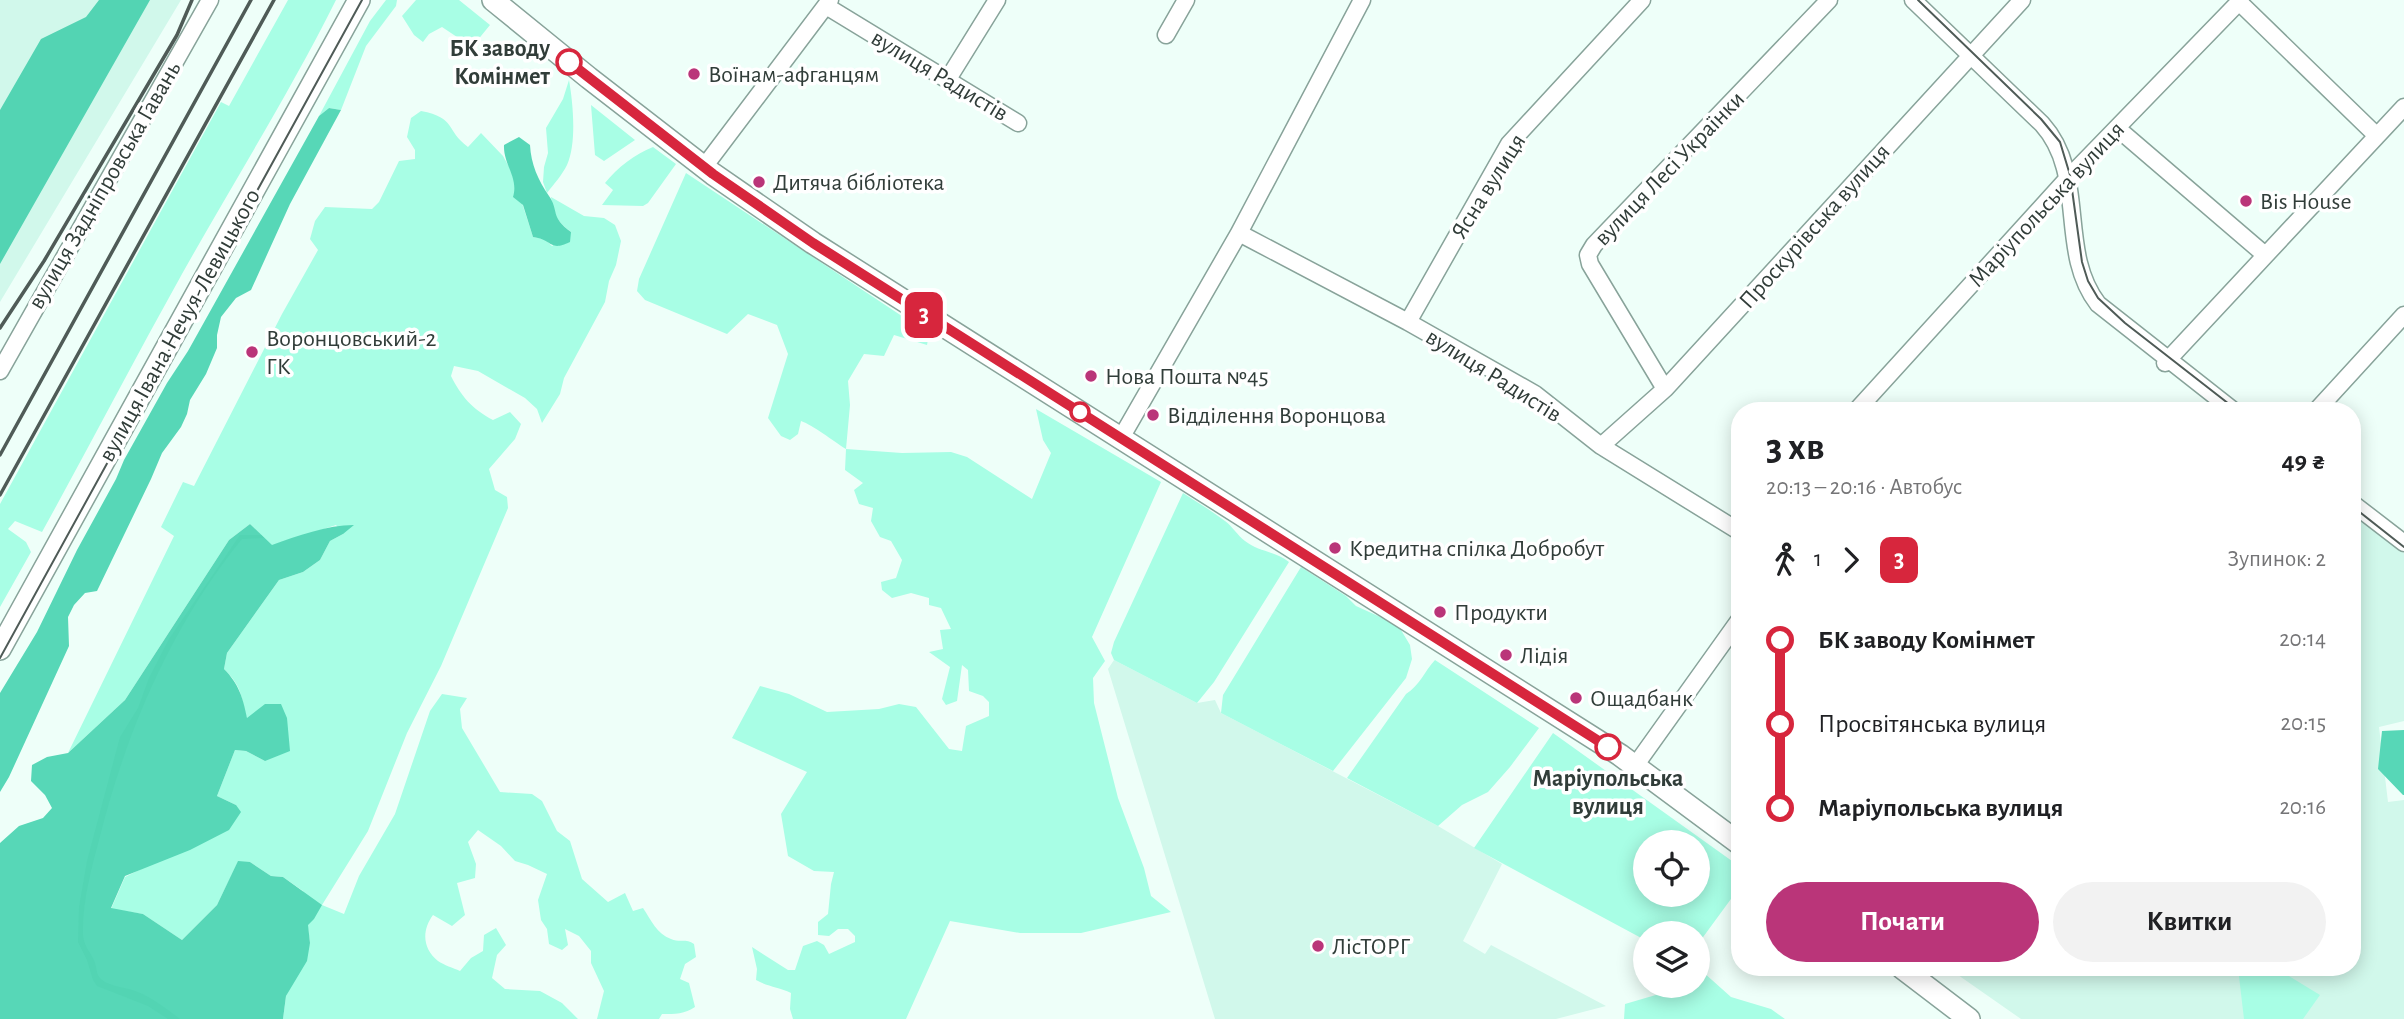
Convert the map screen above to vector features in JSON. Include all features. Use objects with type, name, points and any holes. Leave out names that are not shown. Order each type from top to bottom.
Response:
[{"type":"main road","name":"вулиця Івана Нечуя-Левицького","points":[[0,649],[359,0]]},
{"type":"main road","points":[[493,0],[704,167],[813,243],[1635,766],[1731,837]]},
{"type":"main road","points":[[1913,976],[1969,1019]]},
{"type":"street","name":"вулиця Задніпровська Гавань","points":[[0,371],[210,0]]},
{"type":"street","points":[[948,79],[997,0]]},
{"type":"street","points":[[1166,35],[1186,0]]},
{"type":"street","points":[[1121,438],[1239,233],[1362,0]]},
{"type":"street","name":"Ясна вулиця","points":[[1409,322],[1509,144],[1642,0]]},
{"type":"street","name":"вулиця Лесі Українки","points":[[1665,389],[1590,264],[1588,255],[1594,245],[1829,0]]},
{"type":"street","points":[[1913,0],[2052,135],[2062,153],[2068,178],[2079,264],[2089,292],[2108,314],[2222,402]]},
{"type":"street","name":"Проскурівська вулиця","points":[[1601,446],[1665,389],[2022,0]]},
{"type":"street","points":[[2240,1],[2377,136]]},
{"type":"street","name":"Маріупольська вулиця","points":[[1864,402],[2068,178],[2240,1]]},
{"type":"street","points":[[704,167],[828,3]]},
{"type":"street","name":"вулиця Радистів","points":[[828,3],[1018,123]]},
{"type":"street","points":[[2166,361],[2404,107]]},
{"type":"street","points":[[2117,128],[2264,254]]},
{"type":"street","name":"вулиця Радистів","points":[[1239,233],[1409,322],[1535,394],[1601,446],[1731,526]]},
{"type":"street","points":[[2324,402],[2404,314]]},
{"type":"street","points":[[2361,509],[2399,536]]},
{"type":"street","points":[[1635,766],[1731,632]]},
{"type":"shaded area","points":[[0,0],[181,0],[0,302]]},
{"type":"shaded area","points":[[99,0],[150,0],[0,264],[0,110],[41,39],[86,17]]},
{"type":"shaded area","points":[[288,0],[336,0],[280,104],[164,306],[42,532],[15,521],[8,529],[26,542],[31,552],[0,607],[0,504],[221,102],[229,106]]},
{"type":"shaded area","points":[[386,0],[397,0],[396,6],[366,46],[341,110],[329,108],[319,116],[370,21]]},
{"type":"shaded area","points":[[416,0],[459,0],[490,25],[472,47],[442,27],[429,34],[423,42],[414,35],[402,16]]},
{"type":"shaded area","points":[[569,80],[572,146],[567,165],[547,193],[543,182],[548,153],[546,128],[563,99]]},
{"type":"shaded area","points":[[591,105],[635,140],[604,161],[595,155]]},
{"type":"shaded area","points":[[329,108],[341,110],[290,204],[251,290],[236,298],[221,317],[217,348],[206,374],[190,400],[181,427],[162,453],[97,591],[85,593],[68,617],[69,646],[0,792],[0,693],[37,632],[77,550],[167,383],[188,351],[319,116]]},
{"type":"shaded area","points":[[421,111],[446,121],[468,147],[481,133],[503,156],[512,172],[533,237],[545,239],[552,246],[571,232],[557,217],[551,197],[584,216],[604,218],[615,225],[621,241],[605,302],[564,378],[560,394],[542,423],[537,409],[525,398],[478,371],[454,366],[451,376],[473,407],[493,420],[510,412],[521,424],[515,439],[489,469],[495,490],[507,497],[508,508],[441,666],[407,733],[368,831],[322,905],[344,914],[359,876],[395,814],[430,711],[442,694],[467,698],[460,709],[462,728],[500,792],[532,794],[542,801],[557,831],[570,841],[582,879],[608,902],[625,893],[633,911],[643,908],[666,937],[694,944],[696,957],[685,964],[680,979],[689,983],[695,1007],[676,1014],[662,1014],[659,1019],[597,1019],[604,991],[591,963],[591,951],[579,936],[565,929],[568,945],[562,950],[549,944],[538,900],[547,874],[515,861],[501,846],[478,830],[468,842],[476,864],[475,878],[457,883],[465,915],[452,926],[433,915],[427,927],[426,945],[438,961],[460,971],[471,958],[483,951],[484,935],[496,928],[506,945],[497,955],[492,978],[505,989],[540,991],[562,1003],[578,1019],[283,1019],[286,996],[310,943],[303,891],[283,877],[271,876],[250,862],[238,862],[217,905],[182,940],[143,914],[111,909],[125,877],[145,867],[236,805],[217,796],[235,750],[246,751],[265,761],[249,724],[238,687],[224,669],[227,653],[279,580],[303,572],[320,560],[330,541],[343,534],[336,525],[272,546],[250,524],[229,540],[125,700],[68,753],[174,536],[161,527],[183,482],[194,486],[282,314],[318,250],[310,239],[315,221],[325,207],[372,209],[379,202],[399,161],[415,159],[415,150],[407,137],[411,118]]},
{"type":"shaded area","points":[[519,137],[530,145],[536,172],[552,201],[557,218],[571,232],[570,242],[555,246],[533,237],[523,205],[513,197],[513,177],[504,145]]},
{"type":"shaded area","points":[[653,147],[676,164],[648,203],[643,206],[602,205],[613,190],[605,183],[610,177],[633,158]]},
{"type":"shaded area","points":[[686,173],[929,334],[927,345],[894,335],[884,356],[864,354],[848,381],[850,405],[846,449],[801,421],[798,434],[790,440],[781,436],[768,418],[788,354],[777,325],[748,314],[727,334],[645,300],[637,291],[639,279]]},
{"type":"shaded area","points":[[1036,409],[1161,482],[1092,637],[1105,661],[1093,678],[1094,703],[1118,798],[1144,868],[1151,896],[1171,912],[1081,933],[1020,933],[950,921],[906,1019],[793,1019],[790,1009],[791,993],[756,980],[757,969],[752,947],[788,970],[795,970],[803,946],[817,941],[824,945],[829,954],[855,942],[855,936],[848,929],[838,929],[829,936],[818,935],[818,922],[828,914],[834,872],[814,871],[788,856],[781,814],[807,772],[732,738],[760,686],[789,694],[827,712],[879,709],[899,704],[916,707],[949,749],[962,751],[966,726],[989,716],[989,702],[983,696],[969,691],[968,670],[962,665],[957,701],[946,705],[942,699],[950,667],[929,652],[943,649],[940,630],[951,629],[941,608],[929,605],[929,598],[911,593],[892,598],[882,590],[881,582],[896,578],[902,560],[891,541],[880,537],[871,521],[873,508],[859,504],[854,490],[863,483],[845,470],[846,449],[902,453],[951,452],[967,457],[1032,499],[1051,453],[1043,440]]},
{"type":"shaded area","points":[[1183,493],[1225,521],[1250,545],[1289,562],[1214,682],[1197,703],[1114,660],[1111,653]]},
{"type":"shaded area","points":[[2361,520],[2404,553],[2404,721],[2379,727],[2388,802],[2404,800],[2404,1019],[2021,1019],[1959,976],[2361,976]]},
{"type":"shaded area","points":[[250,524],[272,545],[323,529],[354,525],[330,541],[320,560],[303,572],[279,580],[227,653],[224,669],[240,692],[247,718],[265,704],[281,704],[287,718],[290,751],[265,761],[246,751],[235,750],[217,796],[236,805],[241,812],[229,830],[190,850],[125,876],[111,908],[143,914],[182,940],[217,905],[238,861],[250,862],[271,876],[283,877],[322,905],[308,925],[310,943],[307,961],[286,996],[283,1019],[0,1019],[0,843],[19,826],[43,818],[52,808],[45,795],[31,781],[32,765],[47,757],[68,753],[125,700],[229,540]]},
{"type":"shaded area","points":[[240,535],[261,535],[264,538],[242,539],[194,608],[154,682],[137,720],[110,800],[86,899],[84,940],[99,976],[110,984],[136,991],[180,1019],[168,1019],[148,1006],[97,986],[78,942],[79,907],[87,861],[120,737],[138,708],[149,678],[169,639]]},
{"type":"shaded area","points":[[1301,567],[1346,596],[1356,606],[1398,625],[1410,645],[1412,659],[1406,678],[1333,771],[1221,713],[1223,695]]},
{"type":"shaded area","points":[[1114,660],[1197,703],[1215,700],[1221,713],[1438,826],[1502,864],[1463,941],[1485,954],[1491,945],[1606,1006],[1556,1019],[1215,1019],[1108,669]]},
{"type":"shaded area","points":[[1435,660],[1539,728],[1488,792],[1462,805],[1438,826],[1347,778],[1406,694]]},
{"type":"shaded area","points":[[2404,730],[2403,795],[2378,769],[2382,731]]},
{"type":"shaded area","points":[[1553,733],[1689,830],[1633,830],[1633,907],[1710,907],[1710,845],[1731,860],[1731,899],[1710,928],[1710,921],[1633,921],[1633,934],[1474,848]]},
{"type":"shaded area","points":[[2239,976],[2289,976],[2320,995],[2303,1019],[2244,1019]]},
{"type":"shaded area","points":[[1710,978],[1731,997],[1771,1009],[1785,1019],[1624,1019],[1625,1004],[1646,998],[1710,998]]},
{"type":"tram line","points":[[0,658],[362,0]]},
{"type":"tram line","points":[[1918,0],[2041,119],[2060,142],[2070,175],[2082,262],[2088,281],[2098,298],[2125,323],[2226,402]]},
{"type":"tram line","points":[[2361,513],[2404,547]]},
{"type":"railway","points":[[0,328],[44,261],[177,35],[192,0]]},
{"type":"railway","points":[[0,455],[251,0]]},
{"type":"railway","points":[[0,495],[274,0]]},
{"type":"bus line","name":"3","points":[[569,62],[713,174],[813,243],[1608,747]]},
{"type":"place","name":"БК заводу Комінмет","points":[[569,62]]},
{"type":"place","name":"Воїнам-афганцям","points":[[694,74]]},
{"type":"place","name":"Дитяча бібліотека","points":[[759,182]]},
{"type":"place","name":"Bis House","points":[[2246,201]]},
{"type":"place","name":"Воронцовський-2 ГК","points":[[252,352]]},
{"type":"place","name":"Нова Пошта №45","points":[[1091,376]]},
{"type":"place","name":"Відділення Воронцова","points":[[1153,415]]},
{"type":"place","name":"Кредитна спілка Добробут","points":[[1335,548]]},
{"type":"place","name":"Продукти","points":[[1440,612]]},
{"type":"place","name":"Лідія","points":[[1506,655]]},
{"type":"place","name":"Ощадбанк","points":[[1576,698]]},
{"type":"place","name":"Маріупольська вулиця","points":[[1608,747]]},
{"type":"place","name":"ЛісТОРГ","points":[[1318,946]]}]
